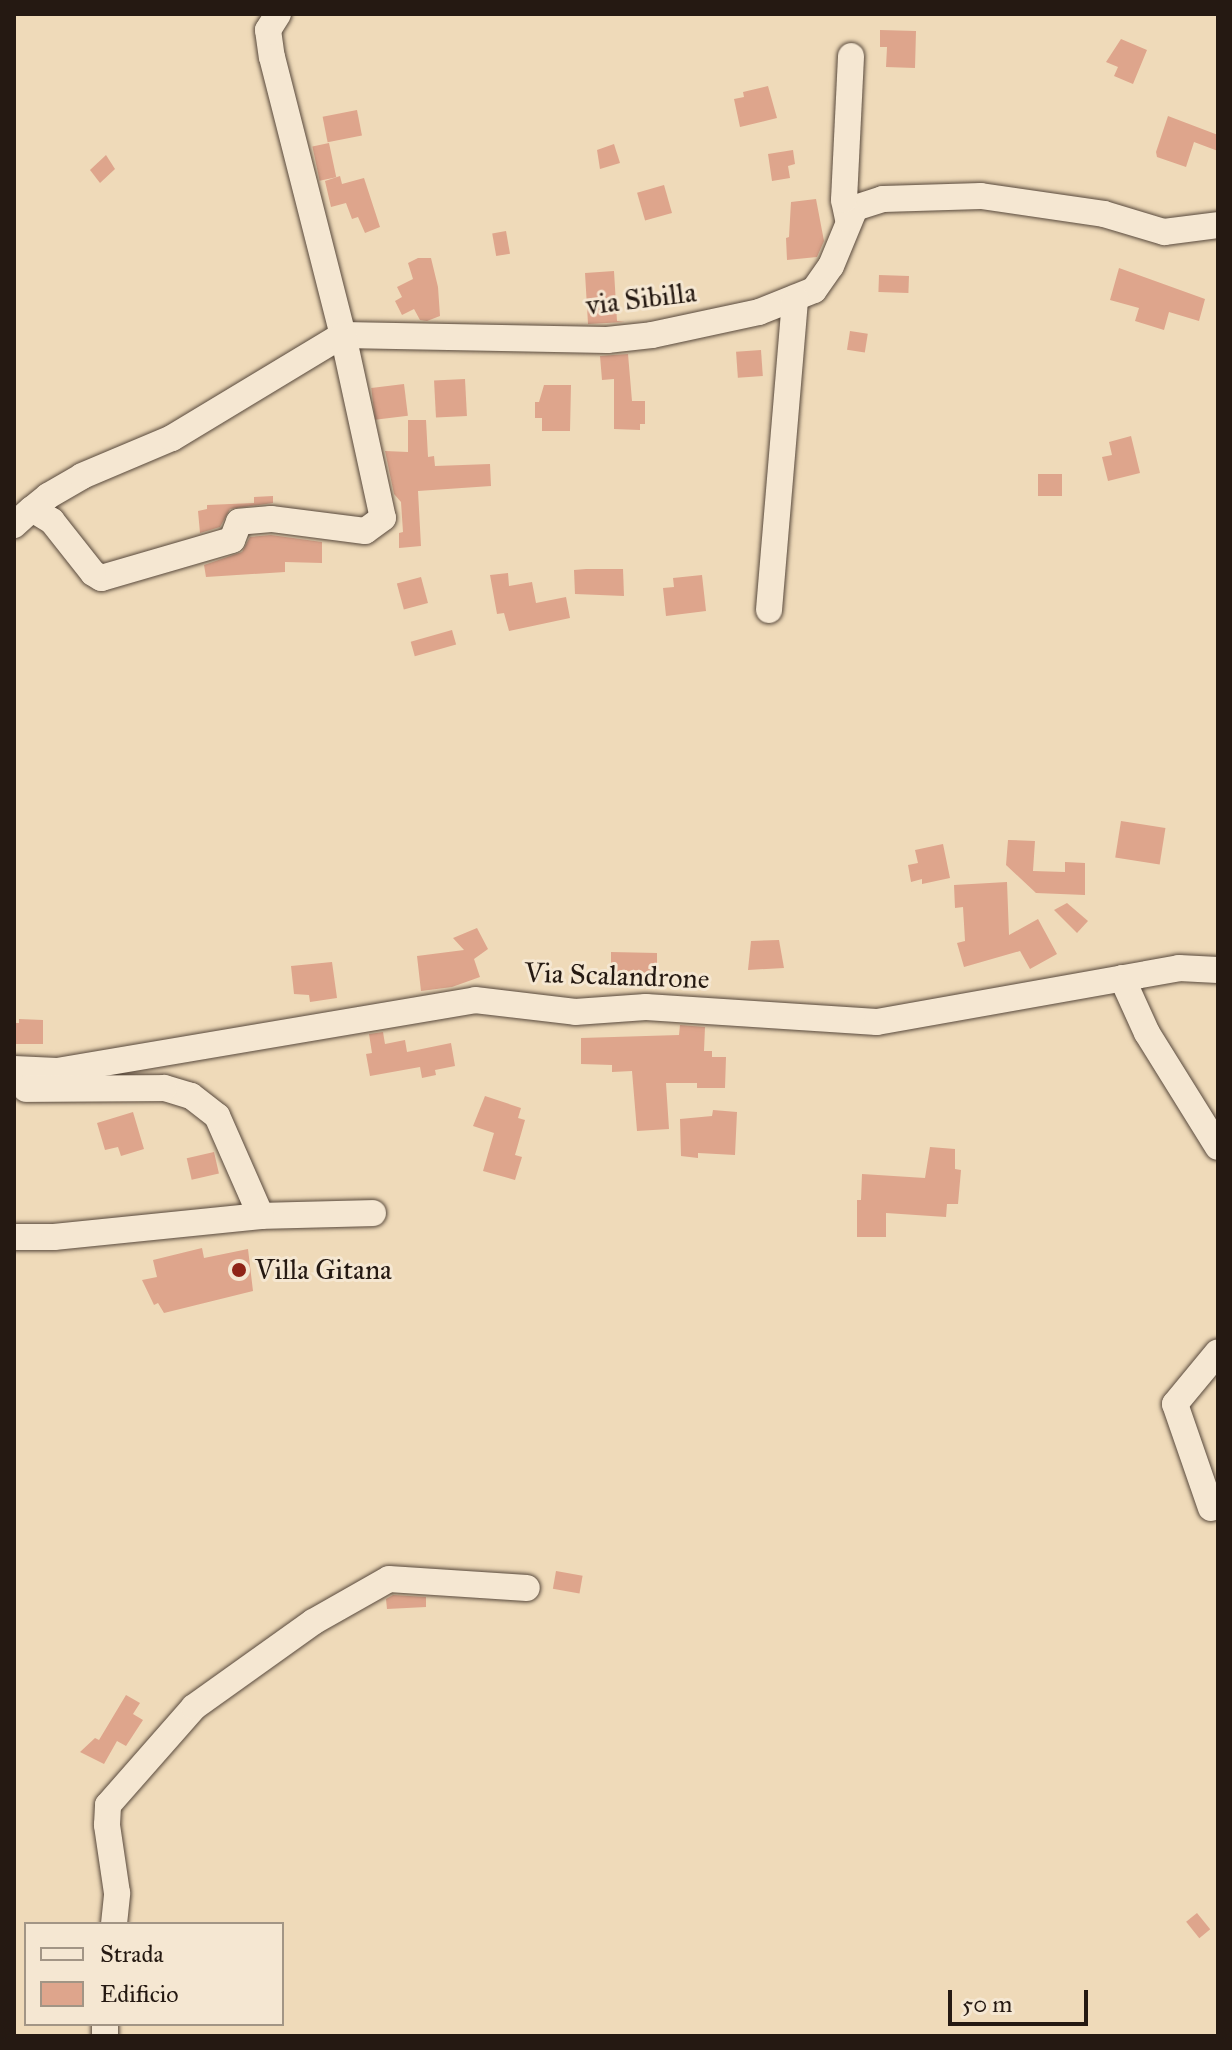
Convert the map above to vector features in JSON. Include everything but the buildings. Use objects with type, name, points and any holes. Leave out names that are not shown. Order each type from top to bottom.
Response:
[{"type":"street","points":[[23,517],[52,521],[93,573],[101,578],[232,540],[239,522],[271,519],[365,531],[383,518],[343,335],[272,57],[268,30],[278,14]]},
{"type":"street","points":[[848,219],[844,200],[851,56]]},
{"type":"street","points":[[848,219],[855,208],[883,199],[981,196],[1104,214],[1164,232],[1218,225]]},
{"type":"street","name":"via Sibilla","points":[[343,335],[607,340],[667,332],[759,312],[814,290],[831,266],[848,219]]},
{"type":"street","points":[[769,610],[795,298]]},
{"type":"street","points":[[23,517],[82,476],[172,438],[343,335]]},
{"type":"street","name":"Via Scalandrone","points":[[17,1085],[57,1071],[475,1000],[575,1012],[646,1007],[877,1022],[1179,968],[1217,965]]},
{"type":"street","points":[[1122,978],[1147,1033],[1218,1147]]},
{"type":"street","points":[[17,1085],[164,1088],[191,1096],[217,1116],[261,1216]]},
{"type":"street","points":[[14,1237],[54,1237],[261,1216],[373,1213]]},
{"type":"street","points":[[1211,1508],[1175,1404],[1218,1352]]},
{"type":"street","points":[[114,1922],[117,1893],[107,1825],[108,1805],[194,1707],[313,1622],[389,1579],[527,1588]]},
{"type":"place","name":"Villa Gitana","points":[[239,1270]]}]
